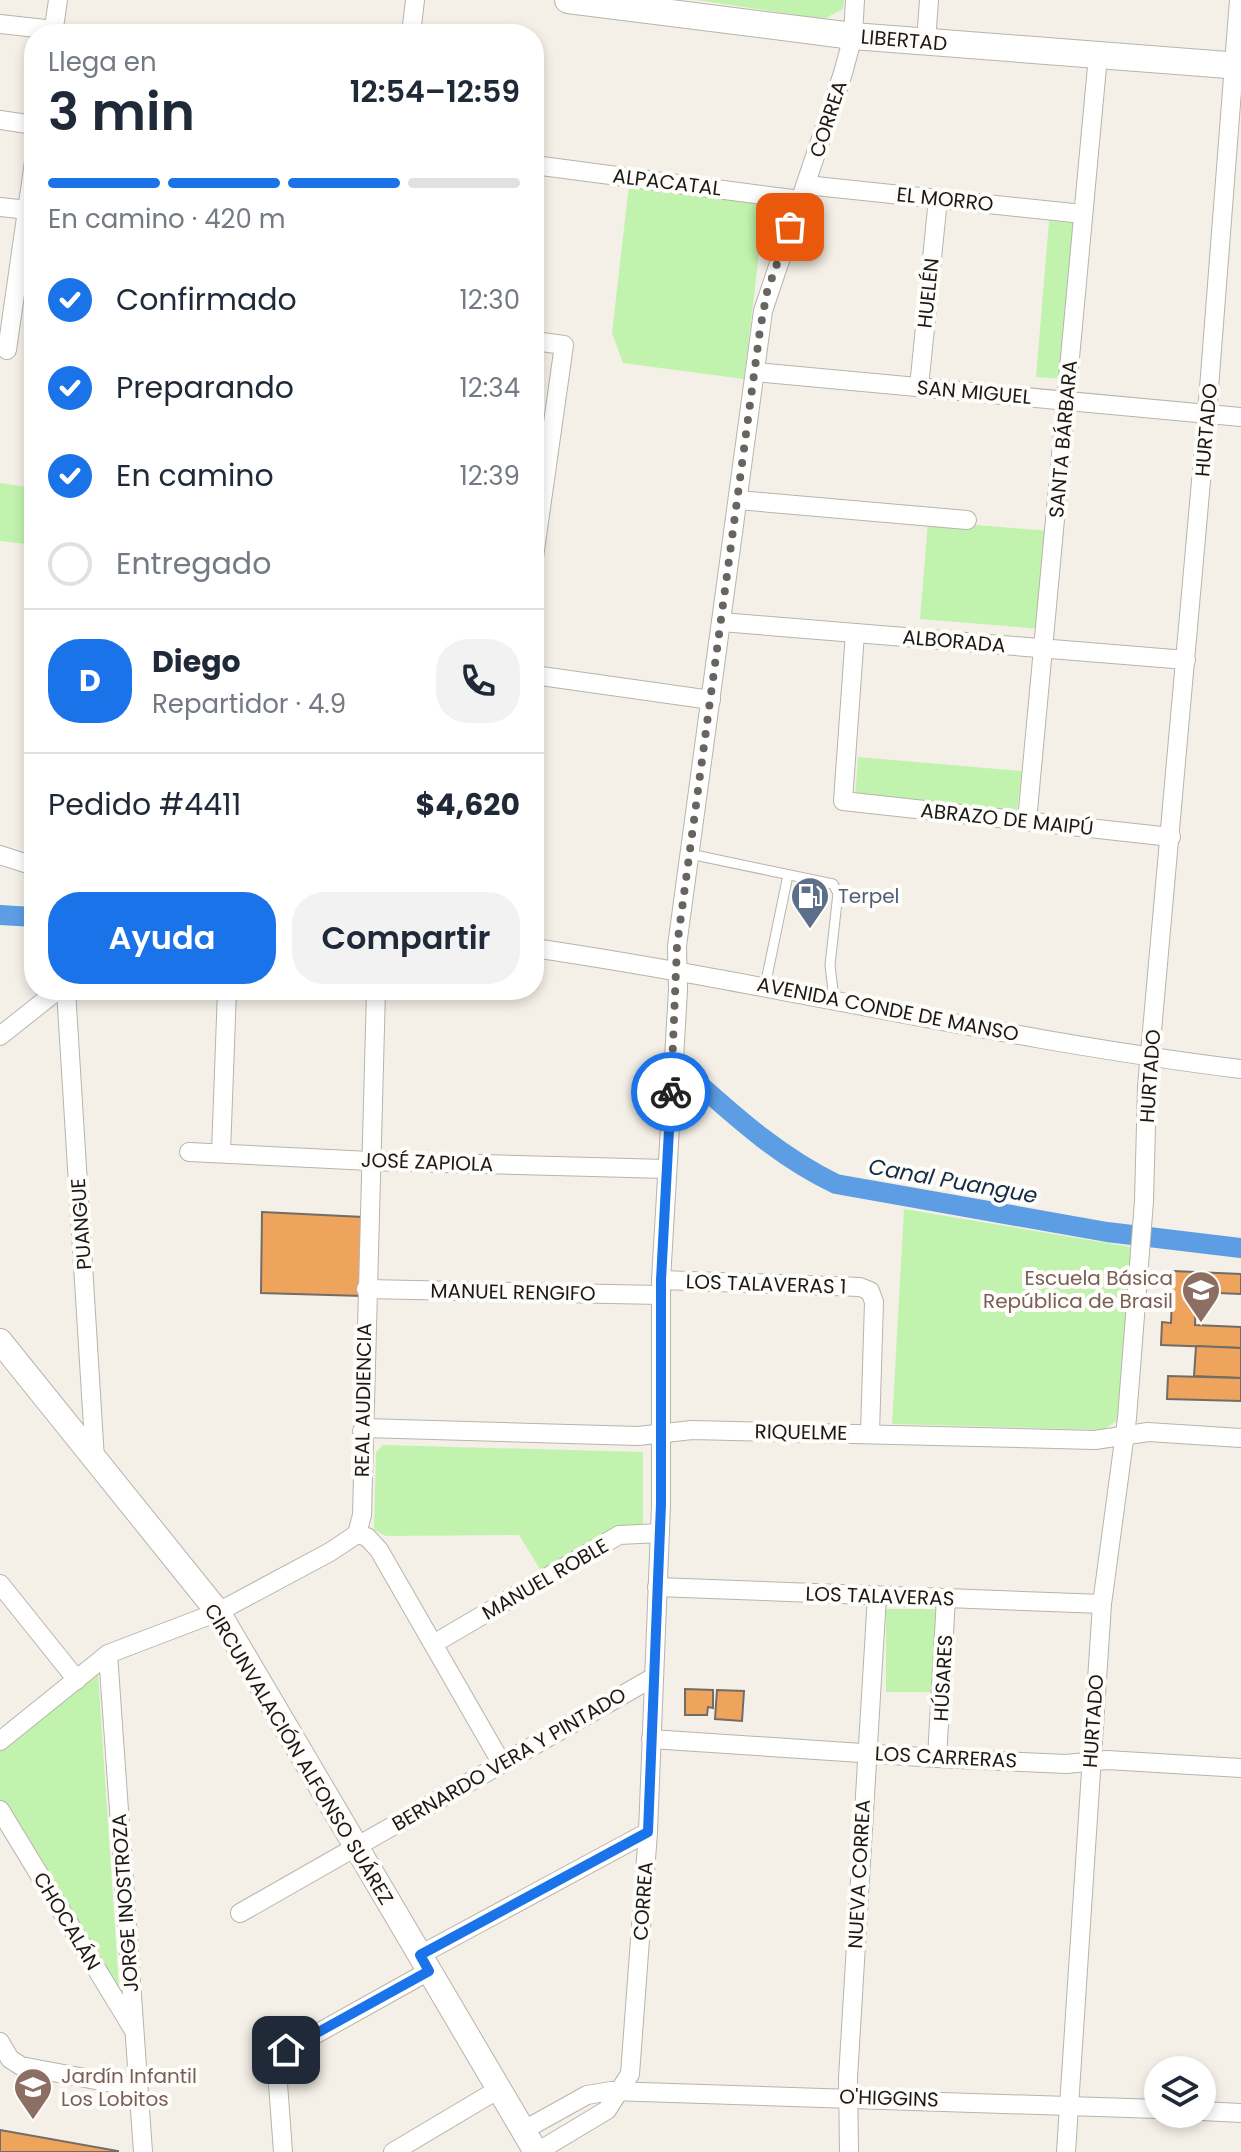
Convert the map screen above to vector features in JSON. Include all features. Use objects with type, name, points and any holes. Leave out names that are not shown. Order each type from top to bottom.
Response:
[{"type":"main road","name":"LIBERTAD","points":[[568,0],[853,36],[1238,66]]},
{"type":"street","points":[[54,24],[58,0]]},
{"type":"street","points":[[412,24],[415,0]]},
{"type":"street","name":"CORREA","points":[[537,2152],[601,2114],[620,2092],[630,2074],[648,1832],[660,1533],[661,1288],[679,970],[677,946],[767,292],[853,36],[855,0]]},
{"type":"street","points":[[926,42],[929,0]]},
{"type":"street","name":"HURTADO","points":[[1066,2152],[1102,1604],[1125,1437],[1144,1201],[1151,1057],[1238,66],[1239,0]]},
{"type":"street","points":[[0,24],[24,28]]},
{"type":"street","name":"SANTA BÁRBARA","points":[[1027,821],[1098,56]]},
{"type":"street","points":[[0,120],[24,124]]},
{"type":"street","name":"ALPACATAL","points":[[544,166],[803,192]]},
{"type":"street","name":"EL MORRO","points":[[803,192],[938,199],[1083,214]]},
{"type":"street","name":"HUELÉN","points":[[919,387],[938,199]]},
{"type":"street","points":[[0,207],[24,210]]},
{"type":"street","points":[[7,350],[7,301],[24,259]]},
{"type":"street","points":[[544,342],[564,345],[544,484]]},
{"type":"street","name":"SAN MIGUEL","points":[[755,372],[1241,417]]},
{"type":"street","points":[[738,500],[967,520]]},
{"type":"street","name":"ALBORADA","points":[[721,622],[1186,660]]},
{"type":"street","name":"ABRAZO DE MAIPÚ","points":[[855,633],[843,801],[1171,837]]},
{"type":"street","points":[[544,676],[711,700]]},
{"type":"street","points":[[0,855],[24,863]]},
{"type":"street","points":[[0,869],[24,867]]},
{"type":"street","name":"AVENIDA CONDE DE MANSO","points":[[544,950],[679,970],[1151,1057],[1241,1069]]},
{"type":"street","points":[[0,1036],[45,1000]]},
{"type":"street","name":"PUANGUE","points":[[67,1000],[95,1459]]},
{"type":"street","points":[[221,1153],[227,1000]]},
{"type":"street","name":"REAL AUDIENCIA","points":[[357,1534],[362,1515],[376,1000]]},
{"type":"street","name":"JOSÉ ZAPIOLA","points":[[189,1152],[370,1161],[666,1169]]},
{"type":"street","name":"LOS TALAVERAS 1","points":[[661,1288],[860,1287],[870,1291],[874,1302],[870,1433]]},
{"type":"street","name":"MANUEL RENGIFO","points":[[366,1289],[661,1288]]},
{"type":"street","name":"CIRCUNVALACIÓN ALFONSO SUÁREZ","points":[[1,1343],[218,1612],[537,2152]]},
{"type":"street","name":"RIQUELME","points":[[362,1431],[365,1428],[638,1436],[662,1432],[870,1433],[1095,1440],[1148,1432],[1241,1438]]},
{"type":"street","name":"MANUEL ROBLE","points":[[435,1643],[619,1535],[660,1533]]},
{"type":"street","points":[[0,1741],[108,1654],[218,1612],[330,1552],[357,1534],[367,1537],[379,1550],[502,1764]]},
{"type":"street","points":[[0,1584],[77,1680]]},
{"type":"street","name":"LOS TALAVERAS","points":[[657,1587],[1102,1604]]},
{"type":"street","name":"NUEVA CORREA","points":[[849,2152],[849,2097],[877,1596]]},
{"type":"street","name":"HÚSARES","points":[[937,1758],[946,1598]]},
{"type":"street","name":"JORGE INOSTROZA","points":[[108,1654],[143,2152]]},
{"type":"street","name":"BERNARDO VERA Y PINTADO","points":[[240,1913],[654,1677]]},
{"type":"street","name":"LOS CARRERAS","points":[[651,1739],[937,1758],[1241,1768]]},
{"type":"street","name":"CHOCALÁN","points":[[0,1810],[134,2031]]},
{"type":"street","points":[[283,2152],[277,2070],[282,2053],[424,1963],[648,1832]]},
{"type":"street","points":[[0,2042],[10,2059],[21,2066],[138,2088]]},
{"type":"street","points":[[393,2152],[499,2089]]},
{"type":"street","points":[[524,2130],[587,2095],[620,2092]]},
{"type":"street","name":"O'HIGGINS","points":[[620,2092],[1144,2108]]},
{"type":"street","points":[[1216,2112],[1241,2113]]},
{"type":"lane","points":[[690,854],[829,882],[837,888],[830,965],[834,999]]},
{"type":"lane","points":[[765,986],[788,875]]},
{"type":"green space","points":[[696,0],[844,0],[843,9],[824,19]]},
{"type":"green space","points":[[629,185],[782,204],[759,254],[744,379],[623,363],[612,333]]},
{"type":"green space","points":[[1049,221],[1074,223],[1061,379],[1036,377]]},
{"type":"green space","points":[[0,483],[24,487],[24,544],[0,541]]},
{"type":"green space","points":[[928,521],[1049,531],[1041,629],[920,619]]},
{"type":"green space","points":[[858,757],[1022,771],[1017,811],[855,797]]},
{"type":"green space","points":[[904,1209],[1131,1247],[1118,1420],[1103,1430],[892,1424]]},
{"type":"green space","points":[[383,1445],[643,1452],[643,1529],[543,1574],[519,1535],[386,1536],[374,1530],[376,1452]]},
{"type":"green space","points":[[886,1609],[936,1609],[936,1692],[886,1692]]},
{"type":"green space","points":[[98,1673],[120,2002],[0,1800],[0,1749]]},
{"type":"building","points":[[262,1212],[363,1217],[362,1296],[261,1293]]},
{"type":"building","points":[[1173,1271],[1241,1274],[1241,1294],[1196,1292],[1195,1325],[1241,1327],[1241,1348],[1161,1345],[1162,1322],[1171,1323]]},
{"type":"building","points":[[1196,1346],[1241,1348],[1241,1378],[1194,1376]]},
{"type":"building","points":[[1168,1376],[1241,1378],[1241,1401],[1167,1399]]},
{"type":"building","points":[[685,1689],[713,1690],[713,1708],[708,1707],[707,1715],[685,1715]]},
{"type":"building","points":[[717,1690],[744,1691],[742,1721],[715,1719]]},
{"type":"building","points":[[0,2130],[118,2151],[118,2152],[0,2152]]},
{"type":"waterway","name":"Canal Puangue","points":[[0,915],[24,916]]},
{"type":"waterway","name":"Canal Puangue","points":[[692,1078],[778,1149],[836,1184],[1107,1232],[1241,1248]]},
{"type":"way so far","points":[[671,1092],[679,970],[677,946],[760,330],[767,292],[790,227]]},
{"type":"place","name":"Terpel","points":[[810,930]]},
{"type":"place","name":"Escuela Básica República de Brasil","points":[[1201,1324]]},
{"type":"place","name":"Jardín Infantil Los Lobitos","points":[[33,2121]]},
{"type":"route","points":[[286,2050],[429,1971],[420,1955],[622,1843],[648,1832],[661,1504],[661,1280],[671,1092]]}]
